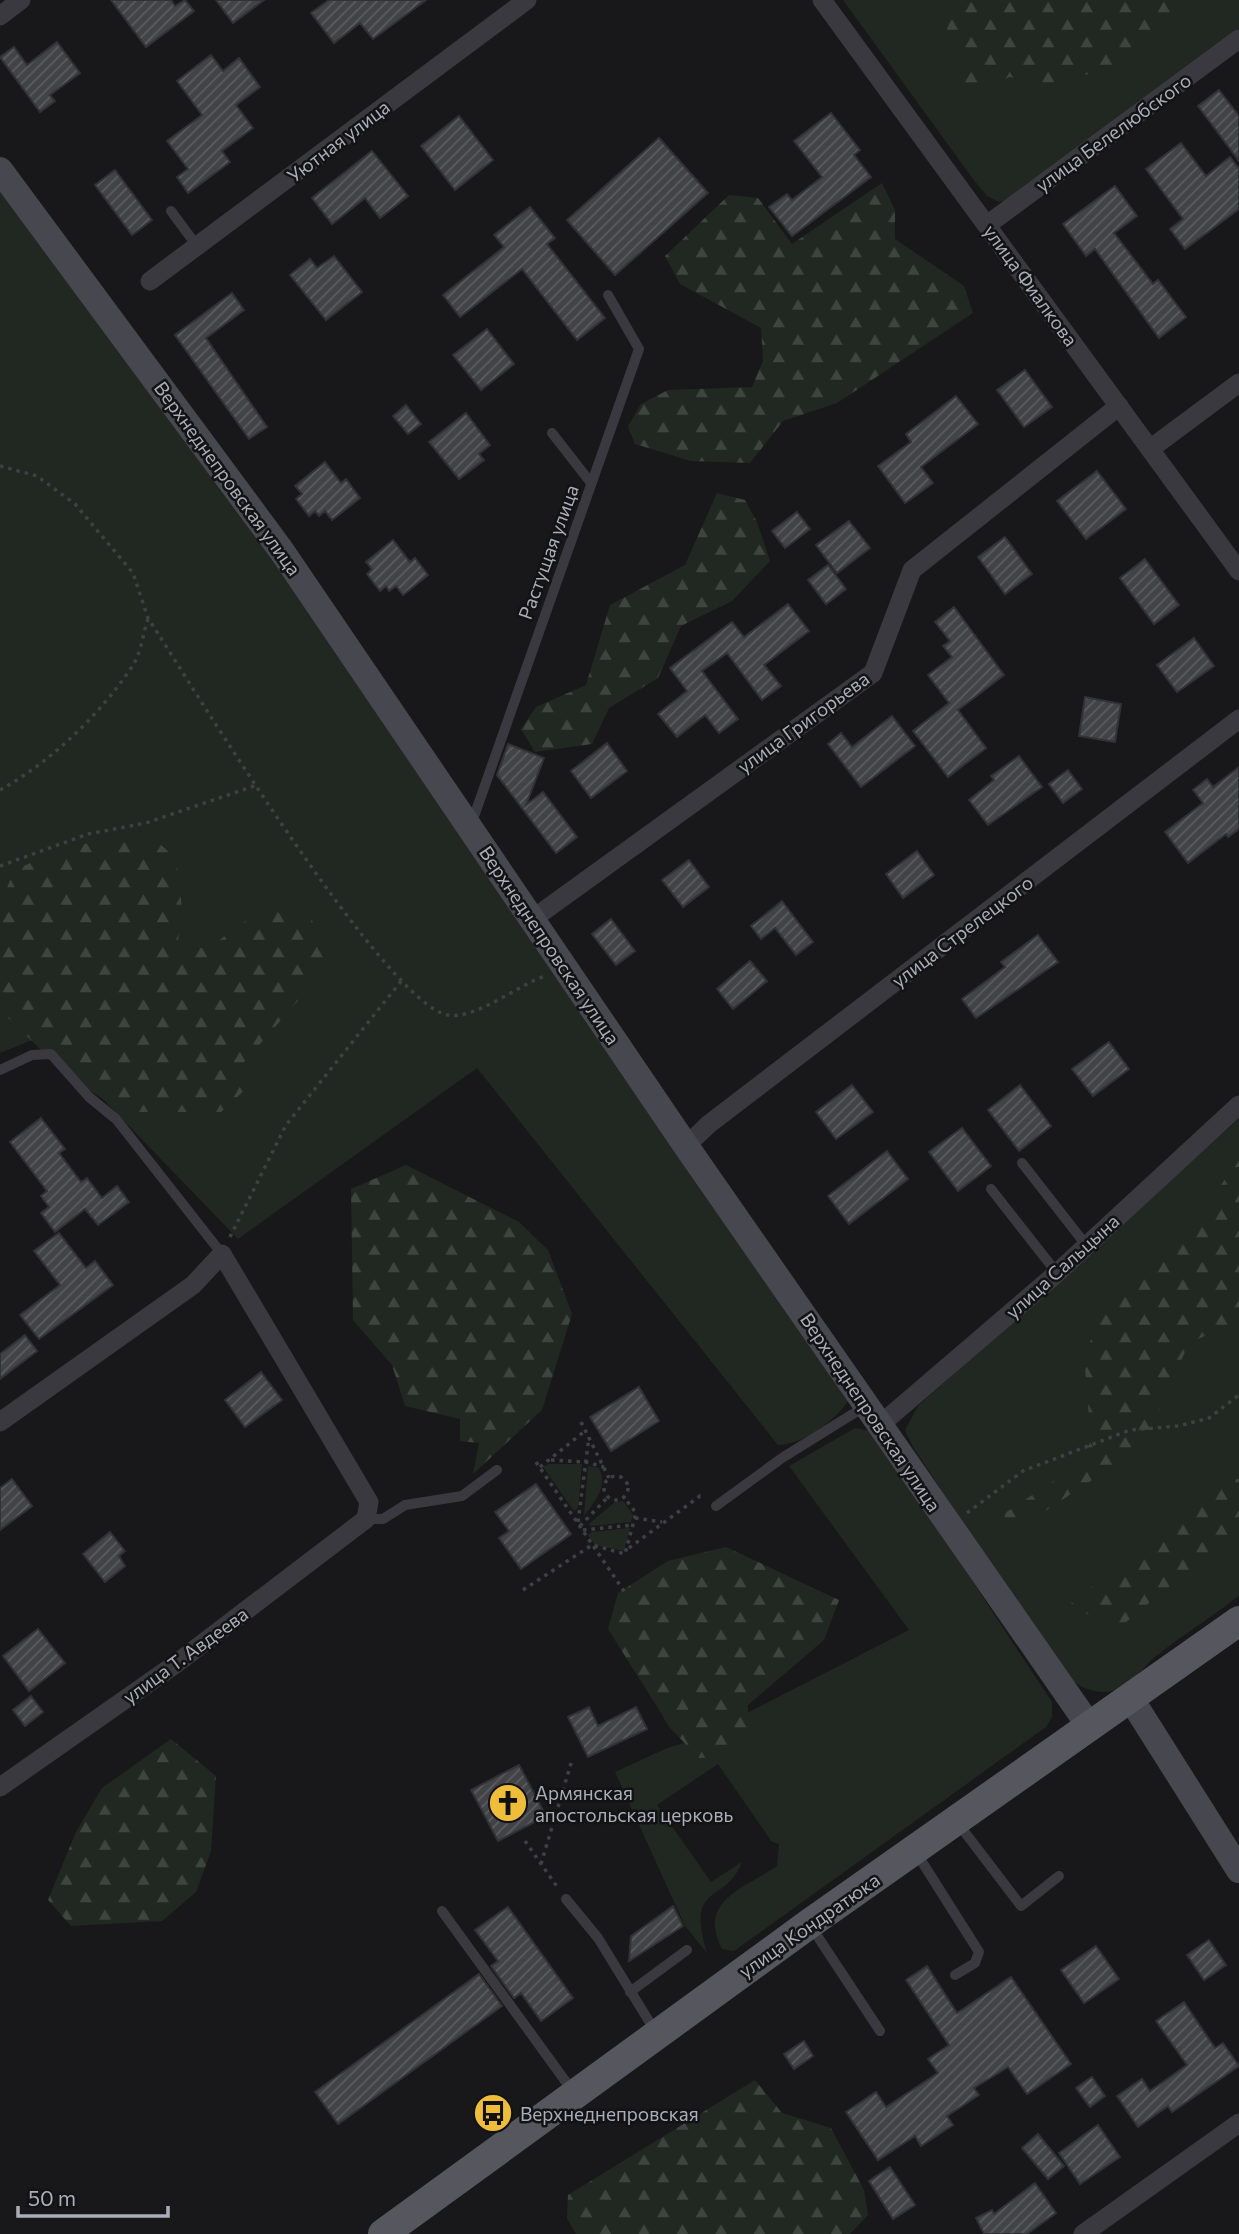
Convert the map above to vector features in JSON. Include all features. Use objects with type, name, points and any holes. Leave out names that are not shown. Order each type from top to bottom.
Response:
[{"type":"main road","name":"улица Кондратюка","points":[[385,2234],[809,1924],[1239,1621]]},
{"type":"street","points":[[0,16],[21,0]]},
{"type":"street","name":"Уютная улица","points":[[150,281],[527,0]]},
{"type":"street","name":"улица Фиалкова","points":[[822,0],[1239,571]]},
{"type":"street","name":"улица Белелюбского","points":[[987,225],[1239,39]]},
{"type":"street","name":"Верхнеднепровская улица","points":[[0,170],[259,519],[534,918],[568,973],[687,1146],[1090,1727]]},
{"type":"street","points":[[1150,449],[1239,383]]},
{"type":"street","name":"улица Григорьева","points":[[534,918],[873,673],[912,570],[1119,406]]},
{"type":"street","name":"улица Стрелецкого","points":[[687,1146],[709,1124],[1239,719]]},
{"type":"street","name":"улица Сальцына","points":[[874,1415],[1057,1273],[1239,1105]]},
{"type":"street","points":[[0,1422],[192,1285],[222,1254],[359,1483],[369,1502],[366,1519]]},
{"type":"street","name":"улица Т. Авдеева","points":[[0,1787],[177,1663],[366,1519]]},
{"type":"street","points":[[1131,1699],[1239,1870]]},
{"type":"street","points":[[1083,2234],[1239,2123]]},
{"type":"lane","points":[[171,211],[197,246]]},
{"type":"lane","name":"Растущая улица","points":[[470,825],[639,349],[608,295]]},
{"type":"lane","points":[[552,433],[592,483]]},
{"type":"lane","points":[[0,1070],[32,1055],[51,1054],[89,1097],[116,1119],[222,1254]]},
{"type":"lane","points":[[1022,1163],[1086,1245]]},
{"type":"lane","points":[[991,1189],[1057,1273]]},
{"type":"lane","points":[[716,1506],[782,1458],[874,1415]]},
{"type":"lane","points":[[366,1519],[383,1519],[405,1505],[462,1496],[497,1470]]},
{"type":"lane","points":[[956,1821],[1021,1906],[1059,1876]]},
{"type":"lane","points":[[914,1851],[979,1952],[975,1963],[955,1975]]},
{"type":"lane","points":[[566,1899],[598,1938],[657,2034]]},
{"type":"lane","points":[[442,1911],[574,2094]]},
{"type":"lane","points":[[809,1924],[880,2031]]},
{"type":"lane","points":[[631,1992],[687,1950]]},
{"type":"path","points":[[0,466],[37,476],[82,511],[133,573],[148,618],[310,868],[402,979],[434,1012],[459,1016],[527,982],[568,973]]},
{"type":"path","points":[[0,790],[18,780],[72,738],[134,663],[148,618]]},
{"type":"path","points":[[0,866],[88,834],[146,823],[257,785]]},
{"type":"path","points":[[222,1254],[286,1125],[402,979]]},
{"type":"path","points":[[949,1526],[1023,1471],[1130,1430],[1179,1426],[1209,1418],[1239,1395]]},
{"type":"path","points":[[581,1422],[609,1478]]},
{"type":"path","points":[[540,1467],[586,1431]]},
{"type":"path","points":[[580,1526],[589,1437]]},
{"type":"path","points":[[548,1460],[586,1462],[604,1467]]},
{"type":"path","points":[[536,1462],[626,1594]]},
{"type":"path","points":[[617,1476],[624,1479],[628,1486],[624,1497],[617,1499],[608,1496],[604,1488],[609,1478],[617,1476]]},
{"type":"path","points":[[580,1526],[608,1496]]},
{"type":"path","points":[[627,1549],[700,1496]]},
{"type":"path","points":[[523,1590],[594,1546],[625,1554],[636,1513],[624,1497]]},
{"type":"path","points":[[634,1518],[664,1522]]},
{"type":"path","points":[[580,1526],[633,1525]]},
{"type":"path","points":[[541,1864],[572,1760]]},
{"type":"path","points":[[525,1841],[566,1899]]},
{"type":"green space","points":[[843,0],[1239,0],[1239,29],[1012,198],[999,202],[987,196],[973,179]]},
{"type":"green space","points":[[948,0],[1188,0],[1163,34],[1108,69],[1050,84],[1009,77],[987,90],[958,90],[953,75],[961,62],[947,37]]},
{"type":"green space","points":[[0,180],[378,701],[849,1399],[837,1415],[808,1436],[778,1445],[477,1068],[238,1239],[42,1036],[0,1053]]},
{"type":"green space","points":[[882,183],[895,210],[895,239],[964,286],[973,313],[837,403],[783,421],[750,463],[691,461],[635,444],[628,426],[641,404],[668,390],[752,387],[763,361],[761,328],[680,284],[665,256],[729,195],[758,198],[792,244]]},
{"type":"green space","points":[[717,493],[745,500],[757,522],[770,561],[732,601],[681,626],[658,678],[609,708],[592,744],[535,752],[521,729],[536,707],[586,685],[610,605],[685,565]]},
{"type":"green space","points":[[157,841],[176,859],[183,916],[176,950],[210,947],[275,899],[309,915],[327,948],[312,985],[244,1062],[247,1088],[221,1112],[125,1112],[72,1080],[0,1010],[0,906],[14,870],[76,844]]},
{"type":"green space","points":[[1239,1119],[1239,1596],[1155,1657],[1126,1686],[1113,1691],[1098,1692],[1078,1684],[1060,1670],[913,1447],[905,1430],[918,1406]]},
{"type":"green space","points":[[1239,1160],[1239,1321],[1189,1343],[1143,1446],[1002,1540],[1005,1513],[1078,1465],[1091,1441],[1084,1355],[1108,1304],[1176,1247]]},
{"type":"green space","points":[[406,1165],[519,1222],[548,1250],[572,1314],[542,1410],[473,1474],[479,1443],[460,1441],[460,1419],[405,1406],[392,1365],[353,1320],[351,1189]]},
{"type":"green space","points":[[855,1428],[874,1432],[1052,1702],[1052,1717],[1046,1727],[734,1951],[722,1949],[716,1932],[715,1919],[720,1907],[739,1889],[777,1866],[779,1844],[772,1842],[718,1764],[657,1805],[711,1882],[742,1862],[727,1884],[704,1904],[701,1914],[707,1953],[685,1926],[615,1772],[667,1748],[694,1740],[909,1630],[789,1466]]},
{"type":"green space","points":[[548,1464],[582,1464],[578,1508],[574,1511],[543,1467]]},
{"type":"green space","points":[[588,1466],[599,1468],[602,1481],[599,1493],[584,1516]]},
{"type":"green space","points":[[1231,1479],[1239,1479],[1239,1529],[1114,1632],[1071,1603]]},
{"type":"green space","points":[[623,1501],[633,1515],[631,1522],[590,1526],[589,1524],[615,1502]]},
{"type":"green space","points":[[630,1528],[624,1551],[595,1545],[588,1535],[592,1532]]},
{"type":"green space","points":[[726,1547],[839,1600],[824,1640],[748,1705],[748,1741],[730,1756],[699,1758],[671,1729],[608,1629],[618,1593],[668,1561]]},
{"type":"green space","points":[[171,1739],[216,1776],[211,1851],[196,1892],[162,1921],[71,1926],[48,1900],[76,1832],[102,1788]]},
{"type":"green space","points":[[755,2080],[782,2113],[831,2128],[864,2190],[868,2215],[850,2234],[576,2234],[567,2218],[568,2195]]},
{"type":"building","points":[[111,0],[171,0],[175,6],[185,0],[194,11],[146,47]]},
{"type":"building","points":[[216,0],[264,0],[233,23]]},
{"type":"building","points":[[329,0],[426,0],[373,39],[360,23],[334,43],[311,13]]},
{"type":"building","points":[[57,42],[80,73],[50,95],[55,101],[40,112],[0,57],[14,47],[27,65]]},
{"type":"building","points":[[211,55],[223,71],[239,58],[260,87],[236,105],[253,128],[222,151],[230,162],[188,193],[177,177],[188,169],[167,141],[202,115],[177,81]]},
{"type":"building","points":[[1219,90],[1239,116],[1239,161],[1198,106]]},
{"type":"building","points":[[831,113],[860,150],[854,155],[871,177],[792,236],[769,207],[787,194],[792,200],[822,177],[794,141]]},
{"type":"building","points":[[459,116],[493,160],[455,190],[421,146]]},
{"type":"building","points":[[659,138],[708,193],[615,275],[567,220]]},
{"type":"building","points":[[1181,143],[1206,176],[1230,157],[1239,169],[1239,209],[1185,249],[1170,229],[1183,219],[1146,169]]},
{"type":"building","points":[[372,151],[408,196],[380,218],[365,198],[332,224],[312,198]]},
{"type":"building","points":[[115,170],[152,220],[132,235],[95,185]]},
{"type":"building","points":[[1115,186],[1137,216],[1114,233],[1153,284],[1158,280],[1186,317],[1159,338],[1095,249],[1086,256],[1063,224]]},
{"type":"building","points":[[530,207],[555,238],[547,244],[605,318],[577,340],[522,269],[460,317],[443,295],[504,247],[494,235]]},
{"type":"building","points":[[334,256],[362,292],[326,320],[290,275],[310,259],[317,268]]},
{"type":"building","points":[[232,293],[244,310],[206,338],[267,427],[249,439],[175,335]]},
{"type":"building","points":[[487,329],[514,364],[481,390],[453,355]]},
{"type":"building","points":[[1025,370],[1052,407],[1024,427],[997,390]]},
{"type":"building","points":[[956,396],[978,424],[921,467],[933,483],[905,503],[878,466],[911,442],[906,434]]},
{"type":"building","points":[[406,405],[421,424],[408,434],[393,416]]},
{"type":"building","points":[[466,413],[490,445],[479,454],[484,460],[459,479],[429,442]]},
{"type":"building","points":[[325,462],[341,483],[346,479],[360,498],[332,520],[325,511],[319,516],[315,511],[309,516],[296,499],[302,494],[295,486]]},
{"type":"building","points":[[1097,471],[1126,509],[1086,539],[1057,501]]},
{"type":"building","points":[[797,512],[810,529],[785,548],[772,531]]},
{"type":"building","points":[[849,521],[870,548],[837,573],[816,545]]},
{"type":"building","points":[[1005,537],[1032,574],[1005,594],[978,557]]},
{"type":"building","points":[[393,540],[410,562],[415,558],[428,575],[403,595],[396,586],[389,591],[386,586],[380,591],[367,574],[372,569],[366,562]]},
{"type":"building","points":[[1145,559],[1179,605],[1154,624],[1120,578]]},
{"type":"building","points":[[828,565],[846,589],[826,604],[808,580]]},
{"type":"building","points":[[788,604],[809,631],[764,665],[781,686],[762,700],[727,653],[702,671],[738,719],[719,733],[705,715],[677,737],[658,714],[687,691],[670,668],[732,622],[744,637]]},
{"type":"building","points":[[954,607],[1004,675],[958,710],[986,748],[948,777],[913,731],[949,703],[928,675],[952,657],[943,646],[950,641],[935,622]]},
{"type":"building","points":[[1194,638],[1214,666],[1177,692],[1157,665]]},
{"type":"building","points":[[1085,697],[1121,704],[1115,742],[1079,736]]},
{"type":"building","points":[[892,716],[915,746],[861,787],[828,744],[841,733],[852,747]]},
{"type":"building","points":[[607,743],[627,771],[591,798],[571,771]]},
{"type":"building","points":[[508,744],[544,758],[526,805],[543,792],[577,837],[556,853],[497,775]]},
{"type":"building","points":[[1019,756],[1042,787],[988,825],[969,800],[994,780],[991,776]]},
{"type":"building","points":[[1239,767],[1239,829],[1228,837],[1226,834],[1188,863],[1165,832],[1203,803],[1193,790],[1207,779],[1213,787]]},
{"type":"building","points":[[1068,770],[1082,789],[1063,803],[1049,784]]},
{"type":"building","points":[[917,851],[934,875],[903,898],[886,874]]},
{"type":"building","points":[[689,860],[709,887],[683,907],[662,880]]},
{"type":"building","points":[[782,901],[813,942],[796,955],[775,928],[761,939],[751,926]]},
{"type":"building","points":[[611,919],[635,951],[616,965],[592,934]]},
{"type":"building","points":[[1038,935],[1058,962],[976,1018],[962,999],[1005,967],[1001,962]]},
{"type":"building","points":[[750,961],[767,981],[733,1009],[717,989]]},
{"type":"building","points":[[1109,1042],[1129,1069],[1093,1096],[1072,1069]]},
{"type":"building","points":[[852,1085],[873,1112],[836,1139],[816,1112]]},
{"type":"building","points":[[1020,1085],[1051,1126],[1019,1151],[988,1110]]},
{"type":"building","points":[[41,1118],[65,1149],[59,1153],[81,1182],[87,1178],[102,1198],[117,1186],[129,1202],[98,1225],[85,1209],[55,1232],[41,1213],[49,1207],[41,1196],[47,1191],[10,1142]]},
{"type":"building","points":[[962,1128],[991,1166],[958,1191],[929,1152]]},
{"type":"building","points":[[887,1151],[908,1179],[849,1224],[828,1196]]},
{"type":"building","points":[[59,1233],[86,1268],[95,1261],[113,1285],[39,1339],[20,1315],[60,1285],[34,1251]]},
{"type":"building","points":[[25,1335],[37,1351],[0,1379],[0,1354]]},
{"type":"building","points":[[261,1372],[282,1400],[245,1427],[225,1400]]},
{"type":"building","points":[[639,1387],[659,1421],[611,1451],[590,1417]]},
{"type":"building","points":[[12,1479],[32,1506],[0,1530],[0,1488]]},
{"type":"building","points":[[536,1484],[571,1534],[521,1569],[499,1538],[509,1531],[495,1512]]},
{"type":"building","points":[[110,1532],[125,1551],[119,1556],[125,1566],[105,1582],[83,1554]]},
{"type":"building","points":[[38,1629],[65,1663],[29,1691],[3,1656]]},
{"type":"building","points":[[31,1696],[43,1712],[25,1726],[13,1710]]},
{"type":"building","points":[[589,1707],[598,1726],[636,1707],[647,1729],[588,1757],[568,1717]]},
{"type":"building","name":"Армянская апостольская церковь","points":[[519,1765],[546,1816],[498,1841],[471,1790]]},
{"type":"building","points":[[673,1906],[683,1926],[629,1961],[631,1936]]},
{"type":"building","points":[[508,1907],[573,1998],[541,2021],[521,1993],[514,1998],[491,1966],[498,1961],[475,1930]]},
{"type":"building","points":[[1209,1940],[1226,1965],[1204,1980],[1187,1955]]},
{"type":"building","points":[[1096,1946],[1119,1979],[1084,2003],[1061,1970]]},
{"type":"building","points":[[927,1966],[957,2013],[1011,1977],[1071,2064],[1027,2094],[1008,2067],[974,2088],[979,2095],[947,2116],[953,2125],[921,2146],[915,2136],[878,2160],[846,2112],[876,2092],[886,2107],[938,2073],[928,2059],[949,2045],[906,1980]]},
{"type":"building","points":[[479,1974],[502,2006],[338,2124],[315,2092]]},
{"type":"building","points":[[1184,2002],[1215,2048],[1223,2043],[1239,2066],[1172,2112],[1168,2106],[1138,2127],[1117,2096],[1142,2079],[1150,2091],[1187,2065],[1156,2021]]},
{"type":"building","points":[[804,2041],[813,2056],[794,2069],[784,2054]]},
{"type":"building","points":[[1092,2077],[1105,2096],[1090,2107],[1076,2088]]},
{"type":"building","points":[[1098,2125],[1120,2157],[1080,2184],[1059,2153]]},
{"type":"building","points":[[1038,2134],[1064,2166],[1048,2179],[1022,2148]]},
{"type":"building","points":[[890,2167],[915,2205],[893,2219],[869,2181]]},
{"type":"building","points":[[1035,2183],[1056,2213],[1027,2234],[984,2234],[976,2218],[992,2210],[994,2214]]},
{"type":"place","name":"Армянская апостольская церковь","points":[[508,1803]]},
{"type":"place","name":"Верхнеднепровская","points":[[493,2113]]}]
